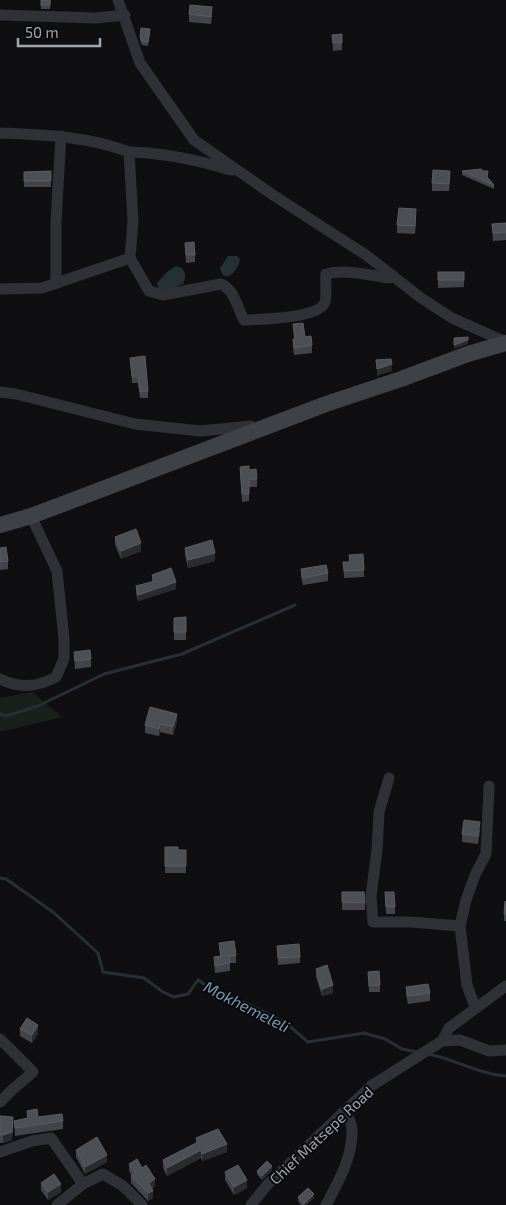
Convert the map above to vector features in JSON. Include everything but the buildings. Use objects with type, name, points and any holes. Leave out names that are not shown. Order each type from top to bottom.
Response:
[{"type":"street","points":[[118,0],[125,15],[140,63],[194,140],[366,255],[421,298],[452,318],[506,343]]},
{"type":"street","points":[[0,15],[96,18],[125,15]]},
{"type":"street","points":[[0,132],[61,136],[110,145],[129,152],[183,157],[226,169],[237,170]]},
{"type":"street","points":[[56,283],[56,221],[61,136]]},
{"type":"street","points":[[129,152],[133,221],[130,258],[149,291],[163,295],[221,284],[230,291],[244,320],[306,314],[317,311],[325,302],[326,274],[334,272],[389,278],[393,276]]},
{"type":"street","points":[[0,288],[42,288],[130,258]]},
{"type":"street","points":[[0,525],[31,516],[326,404],[468,354],[506,343]]},
{"type":"street","points":[[0,392],[16,394],[135,424],[200,431],[251,426],[256,431]]},
{"type":"street","points":[[0,679],[15,686],[46,682],[56,677],[64,659],[64,639],[57,571],[31,516]]},
{"type":"street","points":[[390,778],[379,812],[377,850],[371,896],[373,922],[411,922],[460,926]]},
{"type":"street","points":[[475,1007],[467,985],[460,926],[466,900],[475,875],[486,854],[489,786]]},
{"type":"street","points":[[442,1041],[449,1028],[506,986]]},
{"type":"street","points":[[0,1039],[33,1072],[0,1102]]},
{"type":"street","points":[[442,1041],[460,1040],[490,1051],[506,1050]]},
{"type":"street","name":"Chief Matsepe Road","points":[[251,1205],[267,1185],[371,1086],[442,1041]]},
{"type":"street","points":[[326,1205],[336,1187],[350,1149],[352,1128],[346,1111]]},
{"type":"street","points":[[0,1152],[32,1141],[51,1138],[83,1184]]},
{"type":"street","points":[[57,1205],[83,1184],[103,1174],[123,1186],[142,1205]]},
{"type":"shaded area","points":[[228,256],[237,256],[240,259],[234,272],[231,275],[225,276],[220,268]]},
{"type":"shaded area","points":[[176,266],[184,270],[185,278],[183,284],[165,291],[158,288],[157,283],[167,272]]},
{"type":"shaded area","points":[[32,692],[62,717],[0,732],[0,698]]},
{"type":"waterway","points":[[0,714],[6,716],[38,706],[104,674],[182,654],[295,605]]},
{"type":"waterway","name":"Mokhemeleli","points":[[0,878],[6,879],[53,912],[98,953],[103,972],[144,978],[163,992],[174,997],[188,994],[198,980],[220,995],[246,1003],[286,1023],[308,1042],[364,1033],[385,1039],[402,1049],[417,1052]]},
{"type":"waterway","name":"Mokhemeleli","points":[[428,1054],[496,1075],[506,1076]]}]
